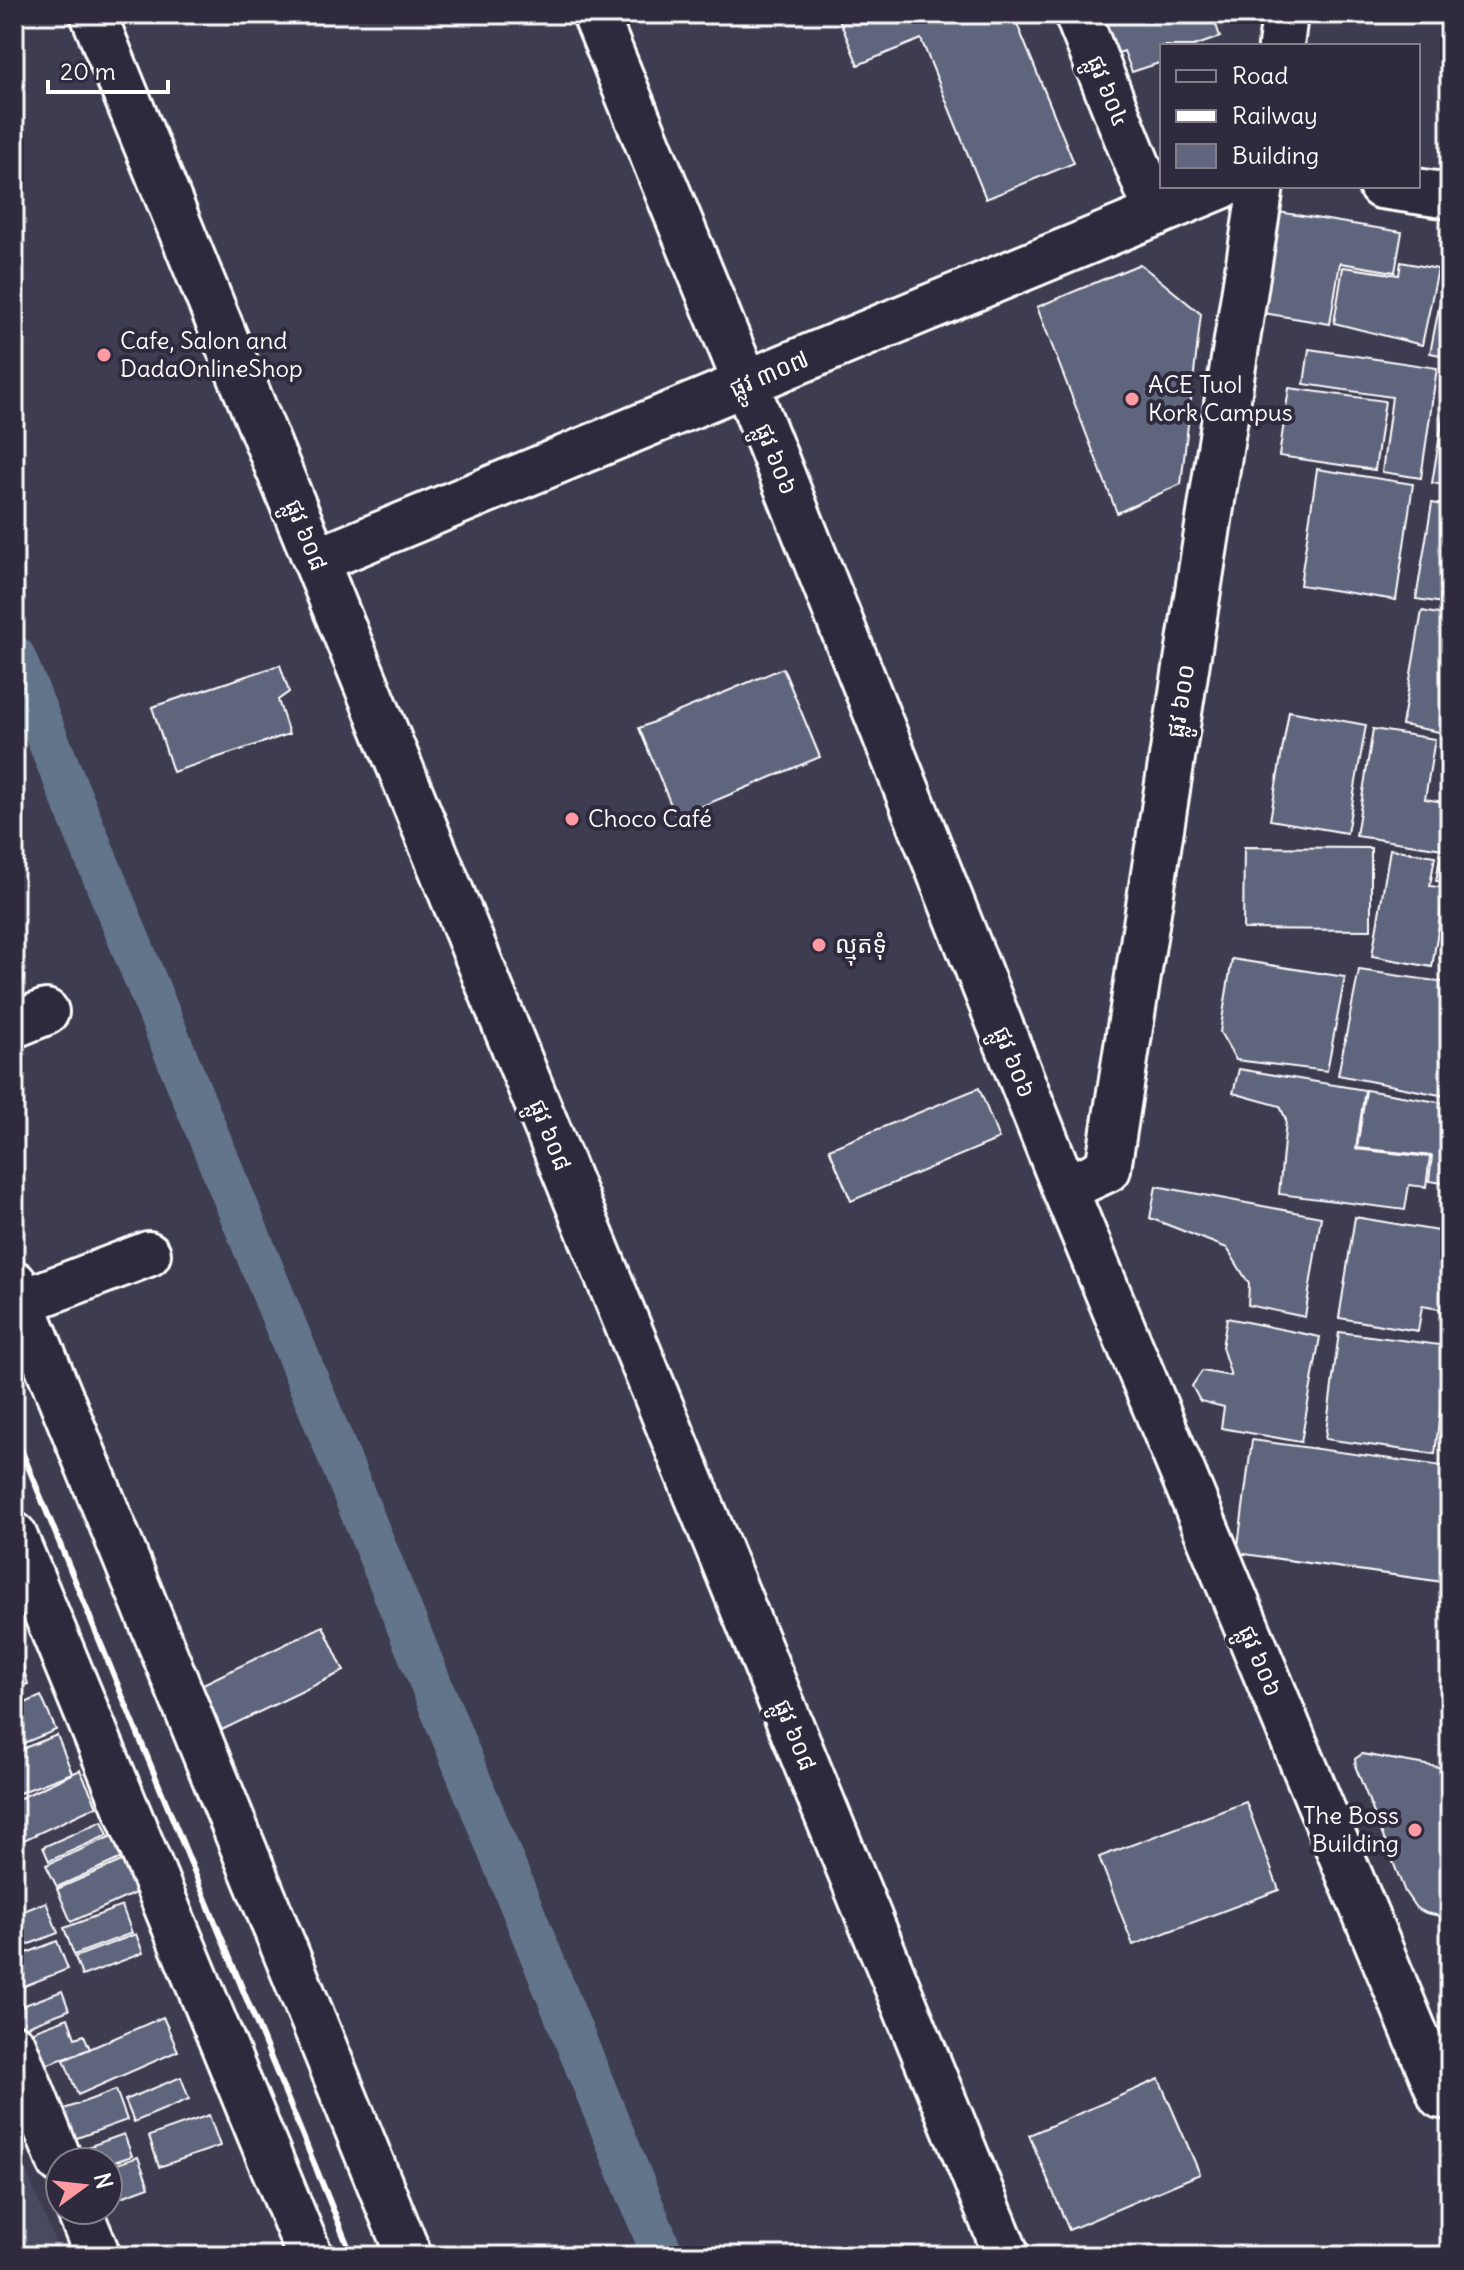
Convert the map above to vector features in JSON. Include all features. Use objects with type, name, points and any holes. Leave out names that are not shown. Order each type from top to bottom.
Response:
[{"type":"street","name":"ផ្លូវ ៦០៨","points":[[93,14],[1007,2256]]},
{"type":"street","name":"ផ្លូវ ៦០៦","points":[[595,14],[746,384],[1065,1189],[1441,2096],[1450,2097]]},
{"type":"street","name":"ផ្លូវ ៦០៤","points":[[1077,14],[1157,213]]},
{"type":"street","points":[[1281,44],[1285,14]]},
{"type":"street","name":"ផ្លូវ ៣០៧","points":[[316,561],[1217,188]]},
{"type":"street","name":"ផ្លូវ ៦០០","points":[[1065,1189],[1108,1169],[1261,188]]},
{"type":"street","points":[[1395,188],[1450,196]]},
{"type":"street","points":[[148,1254],[18,1292],[409,2256]]},
{"type":"street","points":[[14,1535],[310,2256]]},
{"type":"street","points":[[14,2047],[54,2146]]},
{"type":"street","points":[[86,2226],[98,2256]]},
{"type":"shaded area","points":[[14,2141],[44,2214],[44,2226],[49,2226],[61,2256],[14,2256]]},
{"type":"building","points":[[837,14],[1013,14],[1074,163],[986,199],[921,39],[858,65]]},
{"type":"building","points":[[1096,14],[1216,14],[1213,15],[1220,37],[1200,44],[1160,44],[1160,66],[1159,63],[1132,72],[1124,51],[1116,54]]},
{"type":"building","points":[[1278,212],[1402,232],[1395,272],[1340,263],[1330,324],[1263,313]]},
{"type":"building","points":[[1450,257],[1450,357],[1430,353]]},
{"type":"building","points":[[1401,262],[1438,269],[1422,345],[1334,323],[1343,267],[1399,275]]},
{"type":"building","name":"ACE Tuol Kork Campus","points":[[1140,264],[1201,314],[1181,484],[1117,513],[1037,307]]},
{"type":"building","points":[[1309,349],[1437,368],[1421,478],[1382,472],[1392,397],[1304,384]]},
{"type":"building","points":[[1450,374],[1450,486],[1432,483]]},
{"type":"building","points":[[1289,388],[1385,401],[1375,470],[1279,456]]},
{"type":"building","points":[[1317,469],[1413,484],[1396,600],[1300,585]]},
{"type":"building","points":[[1432,503],[1450,506],[1450,604],[1416,599]]},
{"type":"building","points":[[1422,611],[1450,616],[1450,734],[1402,725]]},
{"type":"building","points":[[280,665],[289,692],[278,700],[289,734],[173,772],[152,707]]},
{"type":"building","points":[[783,668],[820,757],[676,817],[639,728]]},
{"type":"building","points":[[1289,711],[1366,725],[1347,833],[1270,820]]},
{"type":"building","points":[[1373,729],[1435,739],[1425,799],[1450,803],[1450,850],[1356,836]]},
{"type":"building","points":[[1244,847],[1371,848],[1371,930],[1243,929]]},
{"type":"building","points":[[1390,849],[1435,856],[1430,886],[1445,888],[1432,967],[1372,956]]},
{"type":"building","points":[[1440,857],[1450,859],[1450,883],[1436,881]]},
{"type":"building","points":[[1450,904],[1450,961],[1440,959]]},
{"type":"building","points":[[1232,959],[1345,977],[1327,1071],[1236,1060],[1220,1032]]},
{"type":"building","points":[[1359,970],[1450,983],[1450,1097],[1338,1075]]},
{"type":"building","points":[[1239,1069],[1365,1090],[1356,1149],[1430,1157],[1426,1187],[1409,1185],[1405,1210],[1279,1194],[1286,1120],[1280,1106],[1233,1093]]},
{"type":"building","points":[[979,1088],[999,1139],[851,1201],[829,1149]]},
{"type":"building","points":[[1366,1090],[1450,1104],[1450,1184],[1429,1181],[1432,1156],[1357,1148]]},
{"type":"building","points":[[1156,1186],[1321,1217],[1305,1317],[1248,1305],[1249,1284],[1227,1248],[1150,1218]]},
{"type":"building","points":[[1355,1217],[1450,1233],[1450,1311],[1422,1306],[1418,1331],[1339,1318]]},
{"type":"building","points":[[1227,1318],[1320,1337],[1301,1442],[1221,1428],[1224,1407],[1200,1401],[1192,1386],[1202,1371],[1231,1376],[1222,1347]]},
{"type":"building","points":[[1339,1332],[1448,1346],[1435,1454],[1325,1439]]},
{"type":"building","points":[[1252,1440],[1450,1467],[1450,1583],[1237,1553]]},
{"type":"building","points":[[323,1626],[344,1671],[222,1730],[201,1685]]},
{"type":"building","points":[[21,1660],[28,1684],[14,1688],[14,1662]]},
{"type":"building","points":[[41,1696],[56,1730],[14,1747],[14,1708]]},
{"type":"building","points":[[57,1735],[72,1773],[14,1795],[14,1752]]},
{"type":"building","name":"The Boss Building","points":[[1362,1754],[1450,1769],[1450,1918],[1416,1908],[1405,1892],[1356,1768],[1355,1759]]},
{"type":"building","points":[[80,1770],[97,1806],[24,1840],[14,1818],[14,1801]]},
{"type":"building","points":[[1246,1802],[1279,1890],[1133,1945],[1099,1857]]},
{"type":"building","points":[[102,1821],[108,1835],[49,1861],[43,1847]]},
{"type":"building","points":[[114,1835],[124,1857],[57,1887],[46,1865]]},
{"type":"building","points":[[126,1859],[140,1891],[71,1922],[57,1889]]},
{"type":"building","points":[[46,1902],[58,1933],[14,1950],[14,1915]]},
{"type":"building","points":[[122,1906],[132,1933],[74,1955],[64,1928]]},
{"type":"building","points":[[136,1934],[143,1953],[82,1976],[75,1957]]},
{"type":"building","points":[[57,1941],[68,1969],[14,1990],[14,1958]]},
{"type":"building","points":[[62,1991],[69,2010],[14,2031],[14,2009]]},
{"type":"building","points":[[163,2017],[178,2051],[78,2095],[64,2060]]},
{"type":"building","points":[[68,2018],[75,2038],[84,2035],[90,2049],[26,2072],[14,2038]]},
{"type":"building","points":[[181,2077],[189,2099],[134,2122],[125,2100]]},
{"type":"building","points":[[1159,2079],[1200,2174],[1069,2230],[1029,2135]]},
{"type":"building","points":[[116,2090],[127,2120],[55,2146],[45,2116]]},
{"type":"building","points":[[209,2115],[220,2146],[159,2167],[149,2136]]},
{"type":"building","points":[[124,2134],[132,2156],[124,2159],[124,2146],[90,2146]]},
{"type":"building","points":[[138,2157],[149,2187],[124,2196],[124,2162]]},
{"type":"waterway","points":[[14,656],[663,2256]]},
{"type":"railway","points":[[14,1432],[352,2256]]},
{"type":"place","name":"Cafe, Salon and DadaOnlineShop","points":[[104,355]]},
{"type":"place","name":"ACE Tuol Kork Campus","points":[[1132,399]]},
{"type":"place","name":"Choco Café","points":[[572,819]]},
{"type":"place","name":"ល្មុតទុំ","points":[[819,945]]},
{"type":"place","name":"The Boss Building","points":[[1415,1830]]}]
